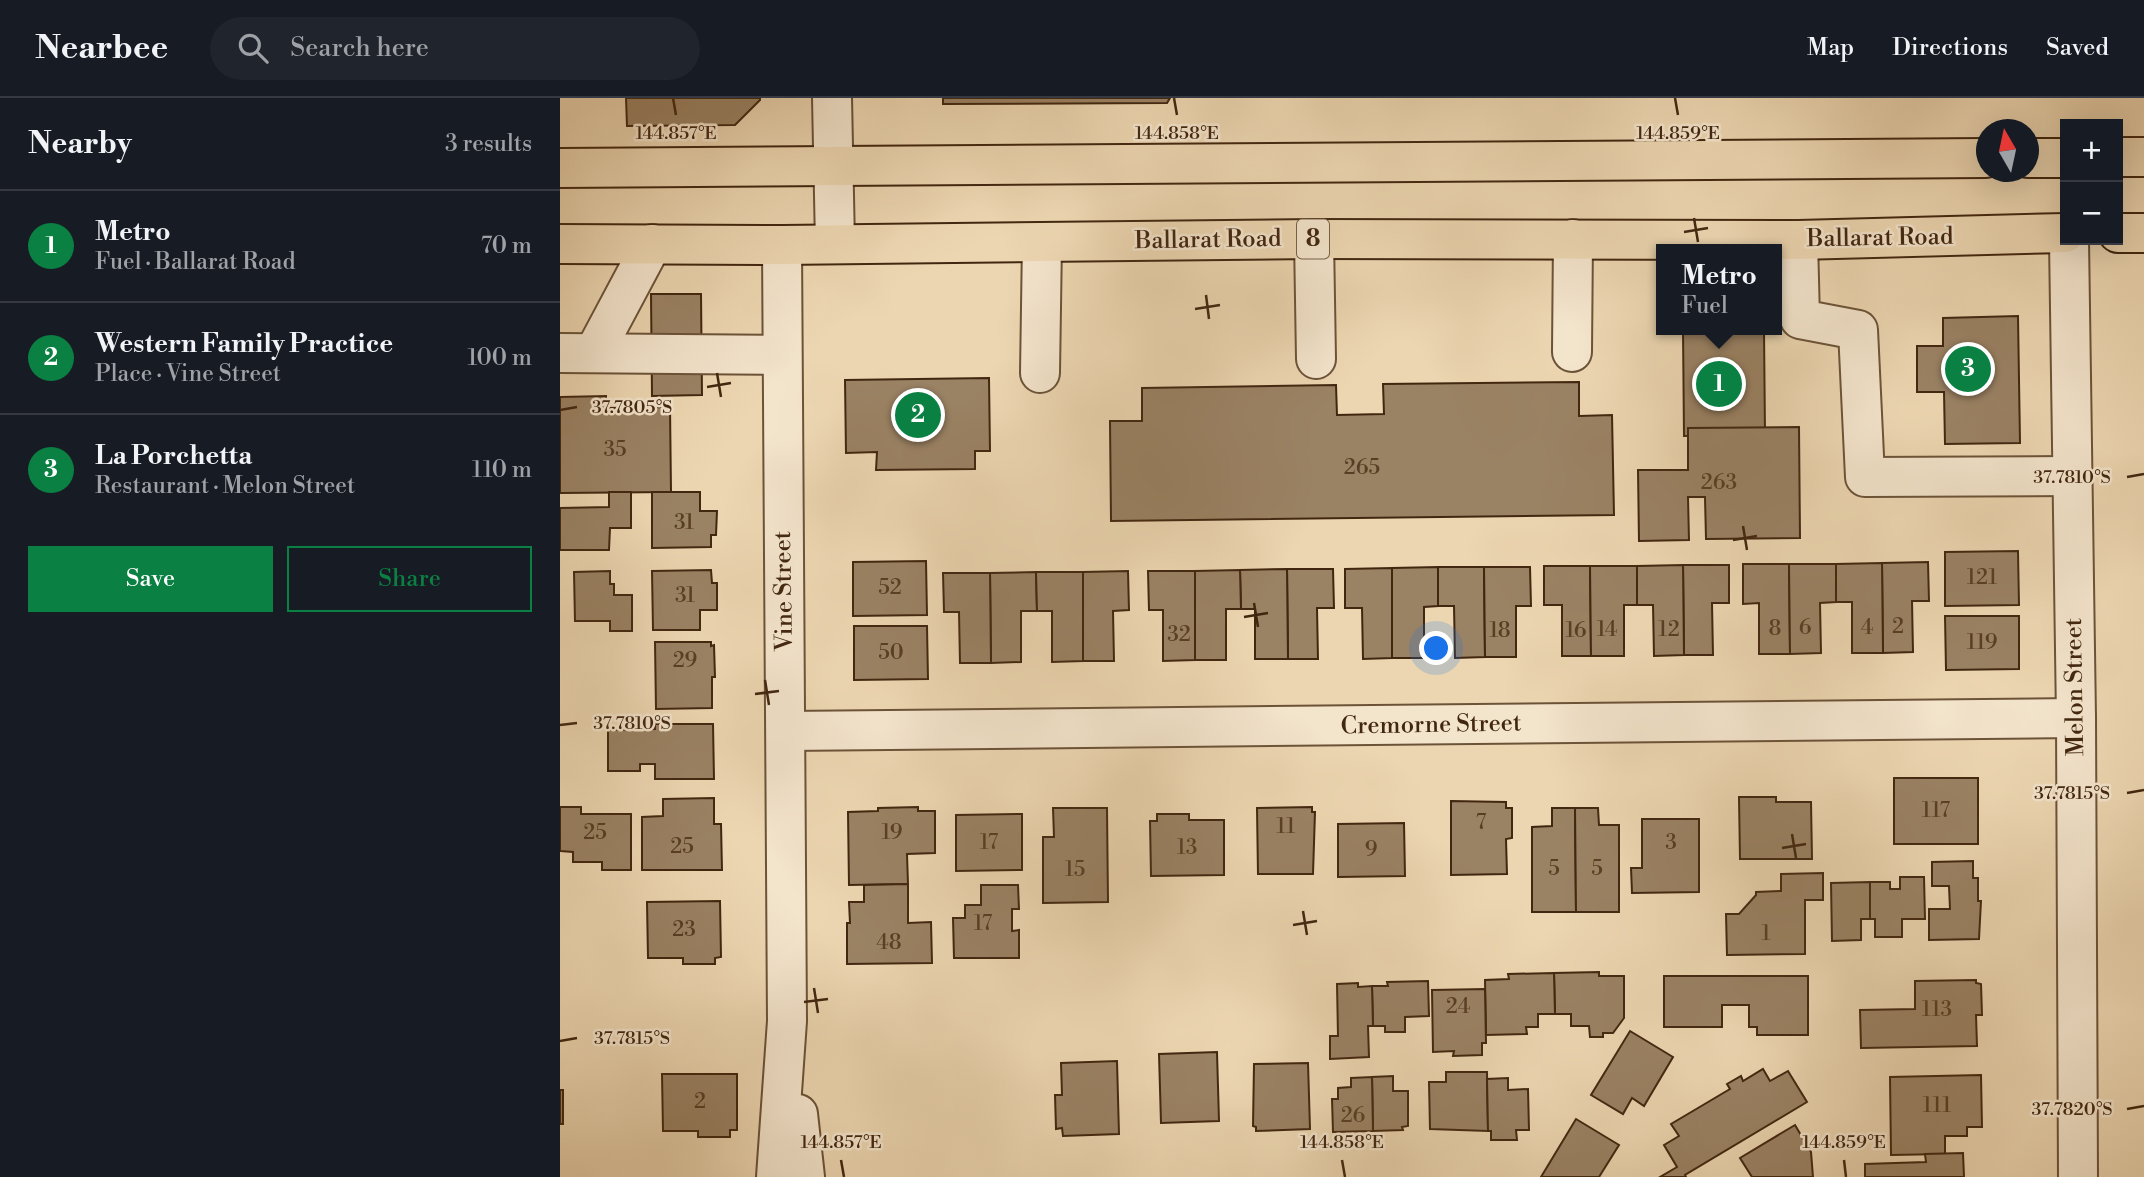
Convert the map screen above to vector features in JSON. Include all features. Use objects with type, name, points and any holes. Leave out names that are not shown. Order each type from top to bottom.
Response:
[{"type":"highway","points":[[2123,157],[2144,157]]},
{"type":"highway","points":[[560,168],[1976,158]]},
{"type":"highway","points":[[2039,158],[2060,158]]},
{"type":"highway","name":"Ballarat Road","points":[[560,244],[782,245],[1314,239],[1798,240],[2060,233]]},
{"type":"highway","points":[[2123,233],[2144,233]]},
{"type":"street","points":[[832,98],[835,244]]},
{"type":"street","points":[[1314,239],[1316,359]]},
{"type":"street","points":[[1572,352],[1573,239]]},
{"type":"street","points":[[1798,240],[1800,319],[1858,330],[1865,477],[2072,476]]},
{"type":"street","points":[[1040,373],[1042,242]]},
{"type":"street","points":[[577,353],[652,244]]},
{"type":"street","name":"Vine Street","points":[[776,1177],[787,1021],[782,245]]},
{"type":"street","name":"Melon Street","points":[[2069,245],[2076,718],[2078,1177]]},
{"type":"street","points":[[577,353],[781,355]]},
{"type":"street","name":"Cremorne Street","points":[[786,731],[2076,718]]},
{"type":"street","name":"Vine Street","points":[[787,1021],[805,1177]]},
{"type":"building","points":[[626,98],[760,100],[735,125],[627,126]]},
{"type":"building","points":[[943,98],[1170,98],[1167,103],[943,104]]},
{"type":"building","points":[[651,294],[701,294],[702,395],[652,396]]},
{"type":"building","points":[[2018,316],[2020,443],[1945,444],[1944,392],[1917,392],[1917,346],[1943,346],[1943,318]]},
{"type":"building","points":[[1683,335],[1764,335],[1765,435],[1684,436]]},
{"type":"building","points":[[989,378],[990,451],[975,451],[975,469],[876,470],[877,452],[846,453],[845,380]]},
{"type":"building","points":[[1579,382],[1579,416],[1612,415],[1614,515],[1111,521],[1110,421],[1142,421],[1142,388],[1336,385],[1337,415],[1384,414],[1383,384]]},
{"type":"building","points":[[606,396],[606,408],[670,407],[671,492],[560,493],[560,397]]},
{"type":"building","points":[[1799,427],[1800,538],[1706,539],[1705,497],[1688,497],[1689,540],[1639,541],[1638,470],[1688,470],[1688,428]]},
{"type":"building","points":[[609,492],[631,492],[631,528],[610,528],[609,550],[560,550],[560,508],[609,507]]},
{"type":"building","points":[[652,492],[700,492],[700,511],[717,511],[716,535],[711,535],[711,547],[652,548]]},
{"type":"building","points":[[2018,551],[2019,605],[1945,606],[1945,552]]},
{"type":"building","points":[[926,561],[927,615],[853,616],[853,562]]},
{"type":"building","points":[[1928,562],[1929,601],[1912,601],[1913,652],[1883,653],[1882,563]]},
{"type":"building","points":[[1882,563],[1883,653],[1852,653],[1852,602],[1836,602],[1836,564]]},
{"type":"building","points":[[1743,564],[1789,564],[1790,654],[1759,654],[1759,603],[1743,604]]},
{"type":"building","points":[[1789,564],[1836,564],[1836,602],[1820,603],[1821,653],[1790,654]]},
{"type":"building","points":[[1683,565],[1729,565],[1729,603],[1712,603],[1713,655],[1684,655]]},
{"type":"building","points":[[1683,565],[1684,655],[1654,656],[1653,605],[1637,605],[1637,566]]},
{"type":"building","points":[[1544,566],[1590,566],[1591,656],[1562,656],[1562,605],[1544,605]]},
{"type":"building","points":[[1590,566],[1637,566],[1637,605],[1624,605],[1624,656],[1591,656]]},
{"type":"building","points":[[1438,567],[1484,567],[1485,657],[1455,658],[1454,606],[1438,606]]},
{"type":"building","points":[[1438,567],[1438,606],[1424,607],[1424,658],[1392,658],[1392,568]]},
{"type":"building","points":[[1484,567],[1530,567],[1531,606],[1516,606],[1516,657],[1485,657]]},
{"type":"building","points":[[1392,568],[1392,658],[1363,659],[1362,608],[1345,608],[1345,569]]},
{"type":"building","points":[[1287,569],[1333,569],[1334,608],[1317,608],[1318,659],[1288,659]]},
{"type":"building","points":[[1287,569],[1288,659],[1255,659],[1255,609],[1241,609],[1240,570]]},
{"type":"building","points":[[711,570],[712,583],[717,583],[717,610],[700,610],[700,630],[653,630],[652,571]]},
{"type":"building","points":[[1240,570],[1241,609],[1226,609],[1226,660],[1195,660],[1195,571]]},
{"type":"building","points":[[610,571],[610,584],[614,584],[614,595],[632,595],[632,631],[610,631],[610,621],[575,621],[574,572]]},
{"type":"building","points":[[1128,571],[1129,610],[1113,611],[1114,661],[1083,661],[1083,572]]},
{"type":"building","points":[[1148,571],[1195,571],[1195,660],[1163,661],[1163,610],[1149,610]]},
{"type":"building","points":[[1036,572],[1037,611],[1021,611],[1021,662],[991,663],[990,573]]},
{"type":"building","points":[[1036,572],[1083,572],[1083,661],[1052,662],[1052,611],[1037,611]]},
{"type":"building","points":[[943,573],[990,573],[991,663],[960,663],[959,612],[944,612]]},
{"type":"building","points":[[1945,616],[2019,616],[2019,669],[1946,670]]},
{"type":"building","points":[[854,626],[927,626],[928,679],[854,680]]},
{"type":"building","points":[[655,642],[711,642],[711,646],[714,645],[712,708],[656,709]]},
{"type":"building","points":[[655,724],[713,724],[714,779],[655,779],[655,764],[640,764],[640,771],[608,771],[608,730],[655,729]]},
{"type":"building","points":[[1894,778],[1978,778],[1978,844],[1894,844]]},
{"type":"building","points":[[1739,797],[1776,797],[1776,802],[1811,802],[1812,859],[1740,859]]},
{"type":"building","points":[[714,798],[714,824],[721,824],[722,870],[642,870],[642,817],[663,816],[663,799]]},
{"type":"building","points":[[1451,801],[1506,802],[1506,808],[1512,808],[1512,838],[1506,839],[1507,874],[1451,875]]},
{"type":"building","points":[[560,807],[581,807],[581,814],[631,814],[631,870],[602,870],[602,862],[573,862],[573,852],[560,851]]},
{"type":"building","points":[[918,807],[918,811],[935,811],[935,853],[907,854],[908,884],[849,885],[848,812]]},
{"type":"building","points":[[1312,807],[1312,812],[1315,812],[1313,874],[1258,874],[1257,808]]},
{"type":"building","points":[[1053,808],[1107,808],[1108,902],[1043,903],[1043,837],[1054,837]]},
{"type":"building","points":[[1552,808],[1575,808],[1576,912],[1532,912],[1532,827],[1552,826]]},
{"type":"building","points":[[1575,808],[1598,808],[1599,825],[1619,825],[1619,912],[1576,912]]},
{"type":"building","points":[[1022,814],[1022,870],[956,871],[956,815]]},
{"type":"building","points":[[1157,814],[1189,814],[1189,820],[1224,820],[1224,875],[1151,876],[1150,821],[1157,821]]},
{"type":"building","points":[[1642,819],[1699,819],[1699,892],[1632,893],[1631,868],[1642,868]]},
{"type":"building","points":[[1404,823],[1405,876],[1338,877],[1338,824]]},
{"type":"building","points":[[1973,861],[1973,878],[1978,878],[1978,901],[1981,901],[1979,939],[1929,940],[1929,909],[1950,909],[1949,886],[1932,886],[1932,862]]},
{"type":"building","points":[[1823,873],[1823,900],[1805,900],[1805,954],[1727,955],[1726,914],[1739,914],[1756,892],[1781,891],[1781,874]]},
{"type":"building","points":[[1900,877],[1924,877],[1925,919],[1902,919],[1902,937],[1875,937],[1875,919],[1870,919],[1870,882],[1890,882],[1890,889],[1900,889]]},
{"type":"building","points":[[1870,882],[1870,919],[1861,919],[1861,940],[1832,941],[1831,883]]},
{"type":"building","points":[[908,884],[908,923],[931,922],[932,963],[847,964],[849,902],[864,902],[864,885]]},
{"type":"building","points":[[981,885],[1018,885],[1019,909],[1012,909],[1012,931],[1019,930],[1019,958],[954,958],[953,918],[965,918],[965,905],[981,905]]},
{"type":"building","points":[[720,901],[721,957],[715,958],[715,964],[683,964],[683,958],[648,958],[647,902]]},
{"type":"building","points":[[1599,972],[1599,976],[1624,976],[1624,1018],[1613,1033],[1603,1033],[1603,1037],[1590,1037],[1589,1026],[1571,1026],[1571,1014],[1555,1014],[1554,973]]},
{"type":"building","points":[[1554,973],[1555,1014],[1538,1014],[1538,1027],[1526,1027],[1527,1034],[1486,1035],[1485,980],[1509,979],[1508,974]]},
{"type":"building","points":[[1664,976],[1808,976],[1808,1035],[1757,1035],[1757,1027],[1749,1027],[1749,1005],[1722,1005],[1722,1027],[1664,1027]]},
{"type":"building","points":[[1976,980],[1976,983],[1981,984],[1982,1015],[1976,1015],[1977,1046],[1861,1048],[1860,1010],[1915,1009],[1915,981]]},
{"type":"building","points":[[1428,981],[1429,1016],[1405,1017],[1405,1032],[1385,1032],[1385,1026],[1373,1026],[1372,986],[1388,986],[1387,982]]},
{"type":"building","points":[[1358,983],[1358,987],[1372,986],[1373,1026],[1368,1026],[1369,1057],[1330,1059],[1330,1036],[1338,1036],[1337,984]]},
{"type":"building","points":[[1485,989],[1486,1043],[1482,1043],[1482,1055],[1453,1056],[1454,1051],[1433,1052],[1432,990]]},
{"type":"building","points":[[1630,1031],[1673,1057],[1644,1106],[1632,1098],[1623,1114],[1591,1095]]},
{"type":"building","points":[[1217,1052],[1219,1121],[1161,1123],[1159,1054]]},
{"type":"building","points":[[1117,1061],[1119,1134],[1063,1136],[1062,1128],[1056,1129],[1055,1095],[1062,1095],[1061,1063]]},
{"type":"building","points":[[1308,1063],[1310,1129],[1256,1131],[1253,1126],[1254,1064]]},
{"type":"building","points":[[1763,1069],[1770,1081],[1788,1071],[1807,1102],[1685,1175],[1686,1177],[1660,1177],[1677,1167],[1664,1145],[1679,1136],[1671,1124],[1730,1089],[1727,1084],[1741,1076],[1743,1081]]},
{"type":"building","points":[[1446,1072],[1487,1072],[1488,1131],[1430,1129],[1429,1082],[1446,1082]]},
{"type":"building","points":[[662,1074],[737,1074],[737,1130],[730,1130],[730,1137],[698,1137],[698,1131],[663,1131]]},
{"type":"building","points":[[1981,1075],[1982,1127],[1967,1127],[1967,1136],[1945,1136],[1945,1154],[1891,1155],[1890,1077]]},
{"type":"building","points":[[1393,1076],[1393,1091],[1408,1091],[1408,1126],[1402,1127],[1403,1130],[1373,1131],[1372,1077]]},
{"type":"building","points":[[1372,1077],[1373,1131],[1333,1132],[1332,1099],[1338,1099],[1338,1088],[1351,1087],[1351,1078]]},
{"type":"building","points":[[1508,1078],[1508,1090],[1528,1089],[1529,1130],[1516,1130],[1517,1140],[1491,1140],[1491,1131],[1488,1131],[1487,1079]]},
{"type":"building","points":[[560,1090],[563,1090],[563,1124],[560,1124]]},
{"type":"building","points":[[1576,1119],[1619,1145],[1599,1177],[1541,1177]]},
{"type":"building","points":[[1795,1125],[1811,1152],[1813,1177],[1752,1177],[1740,1158]]},
{"type":"building","points":[[1963,1153],[1964,1177],[1865,1177],[1865,1164],[1926,1162],[1925,1154]]},
{"type":"place","name":"La Porchetta","points":[[1968,369]]},
{"type":"place","name":"Metro","points":[[1719,384]]},
{"type":"place","name":"Western Family Practice","points":[[918,415]]}]
